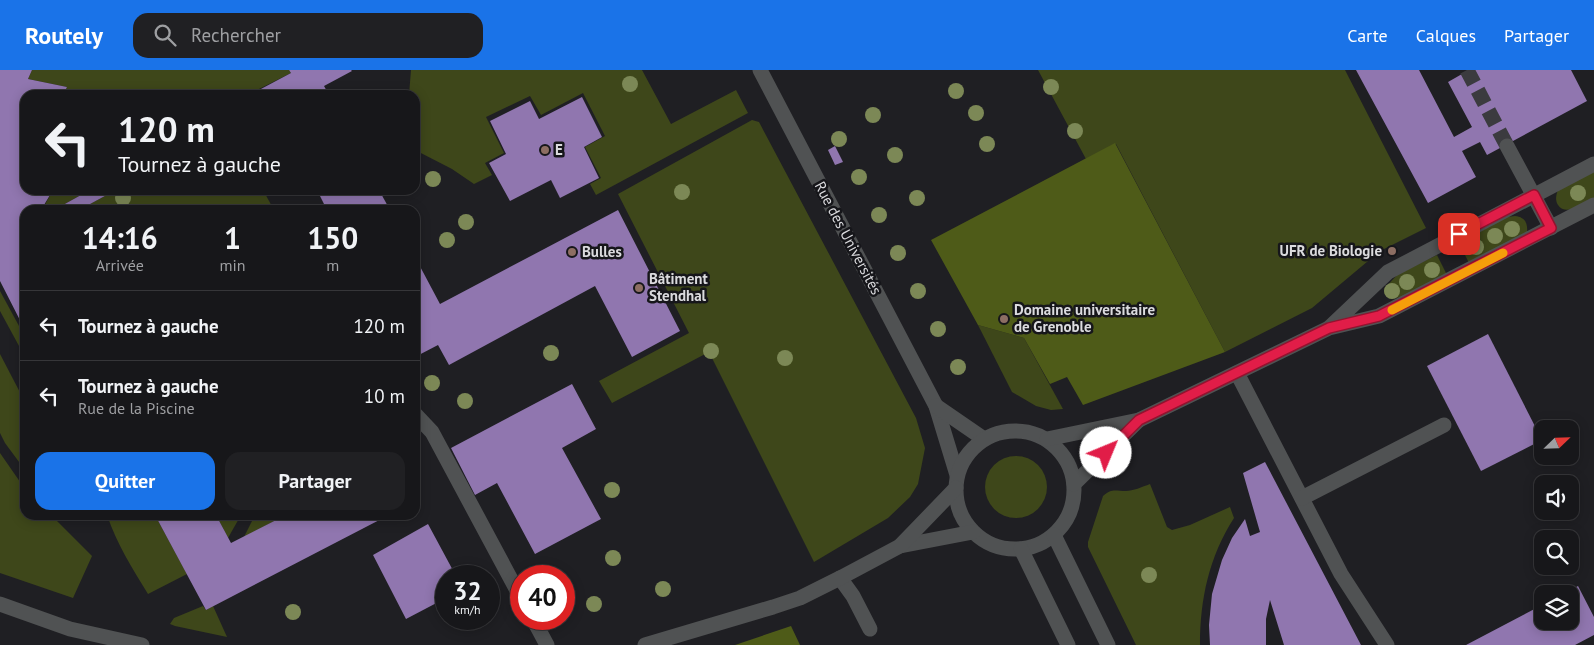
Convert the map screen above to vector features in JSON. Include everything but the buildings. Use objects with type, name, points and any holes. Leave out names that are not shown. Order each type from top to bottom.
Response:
[{"type":"street","name":"Rue des Universités","points":[[760,70],[936,406],[956,481]]},
{"type":"street","points":[[1508,146],[1551,228]]},
{"type":"street","points":[[1329,328],[1388,272],[1594,164]]},
{"type":"street","points":[[1047,440],[1139,420],[1329,328],[1379,316],[1594,205]]},
{"type":"street","points":[[1237,373],[1341,574],[1387,645]]},
{"type":"street","name":"Rue des Universités","points":[[936,406],[984,439]]},
{"type":"street","points":[[420,419],[432,432],[510,577]]},
{"type":"street","points":[[1074,484],[1139,420]]},
{"type":"street","points":[[1302,498],[1444,424]]},
{"type":"street","points":[[900,546],[956,481],[963,461],[972,448],[984,439],[997,433],[1012,430],[1036,434],[1061,451],[1070,467],[1074,484],[1074,503],[1066,520],[1054,535],[1039,544],[1021,549],[1006,549],[988,543],[974,532],[963,519],[957,504],[956,481]]},
{"type":"street","points":[[645,645],[773,608],[800,598],[900,546],[974,532]]},
{"type":"street","points":[[1054,535],[1108,645]]},
{"type":"street","points":[[1021,549],[1068,645]]},
{"type":"street","points":[[840,578],[853,596],[870,629]]},
{"type":"street","points":[[0,604],[70,629],[142,645]]},
{"type":"street","points":[[539,630],[547,645]]},
{"type":"green space","points":[[32,70],[289,70],[291,73],[260,90],[66,90],[67,87],[28,79]]},
{"type":"green space","points":[[411,70],[642,70],[671,124],[736,90],[748,113],[596,195],[590,184],[601,178],[585,147],[605,136],[583,93],[541,115],[530,96],[486,117],[504,153],[485,163],[492,175],[474,184],[452,169],[420,153],[420,90],[409,90]]},
{"type":"green space","points":[[1038,70],[1345,70],[1426,228],[1380,251],[1312,308],[1225,352],[1116,144],[1086,159]]},
{"type":"green space","points":[[752,120],[759,122],[916,418],[925,448],[918,484],[910,497],[888,518],[814,562],[709,352],[612,403],[599,381],[689,333],[618,194]]},
{"type":"green space","points":[[1115,143],[1225,352],[1083,405],[1067,377],[1050,384],[1024,338],[978,325],[931,240]]},
{"type":"green space","points":[[1594,171],[1594,198],[1576,208],[1566,210],[1561,208],[1556,201],[1558,190]]},
{"type":"green space","points":[[50,195],[81,195],[63,205],[45,205]]},
{"type":"green space","points":[[107,195],[266,195],[271,205],[88,205]]},
{"type":"green space","points":[[1515,216],[1525,221],[1527,232],[1470,265],[1459,243],[1507,217]]},
{"type":"green space","points":[[1437,255],[1447,275],[1408,296],[1390,299],[1384,293],[1384,289],[1398,274]]},
{"type":"green space","points":[[0,291],[20,328],[20,348],[0,311]]},
{"type":"green space","points":[[978,325],[1024,338],[1063,409],[1051,410],[1036,406],[1012,392]]},
{"type":"green space","points":[[0,354],[20,392],[20,463],[0,433]]},
{"type":"green space","points":[[0,453],[20,482],[20,520],[56,520],[92,556],[73,598],[0,573]]},
{"type":"green space","points":[[1010,456],[1022,456],[1038,465],[1045,475],[1047,487],[1045,499],[1038,509],[1022,518],[1010,518],[999,513],[990,504],[985,493],[985,481],[990,470],[999,461]]},
{"type":"green space","points":[[1150,484],[1167,527],[1172,530],[1190,525],[1230,507],[1234,518],[1212,563],[1204,595],[1200,645],[1136,645],[1088,547],[1103,496],[1111,491],[1132,490]]},
{"type":"green space","points":[[109,520],[158,520],[187,574],[148,594],[120,546]]},
{"type":"green space","points":[[219,520],[238,520],[228,538]]},
{"type":"green space","points":[[252,520],[276,520],[244,537]]},
{"type":"green space","points":[[203,606],[206,610],[213,606],[227,637],[170,624],[174,618]]},
{"type":"green space","points":[[791,626],[800,645],[735,645]]},
{"type":"tunnel","points":[[1467,70],[1507,146]]},
{"type":"slow traffic","points":[[1392,310],[1503,253]]},
{"type":"place","name":"E","points":[[545,150]]},
{"type":"place","name":"UFR de Biologie","points":[[1392,251]]},
{"type":"place","name":"Bulles","points":[[572,252]]},
{"type":"place","name":"Bâtiment Stendhal","points":[[639,288]]},
{"type":"place","name":"Domaine universitaire de Grenoble","points":[[1004,319]]},
{"type":"route","points":[[1106,453],[1139,420],[1329,328],[1379,316],[1551,228],[1534,195],[1459,234]]}]
